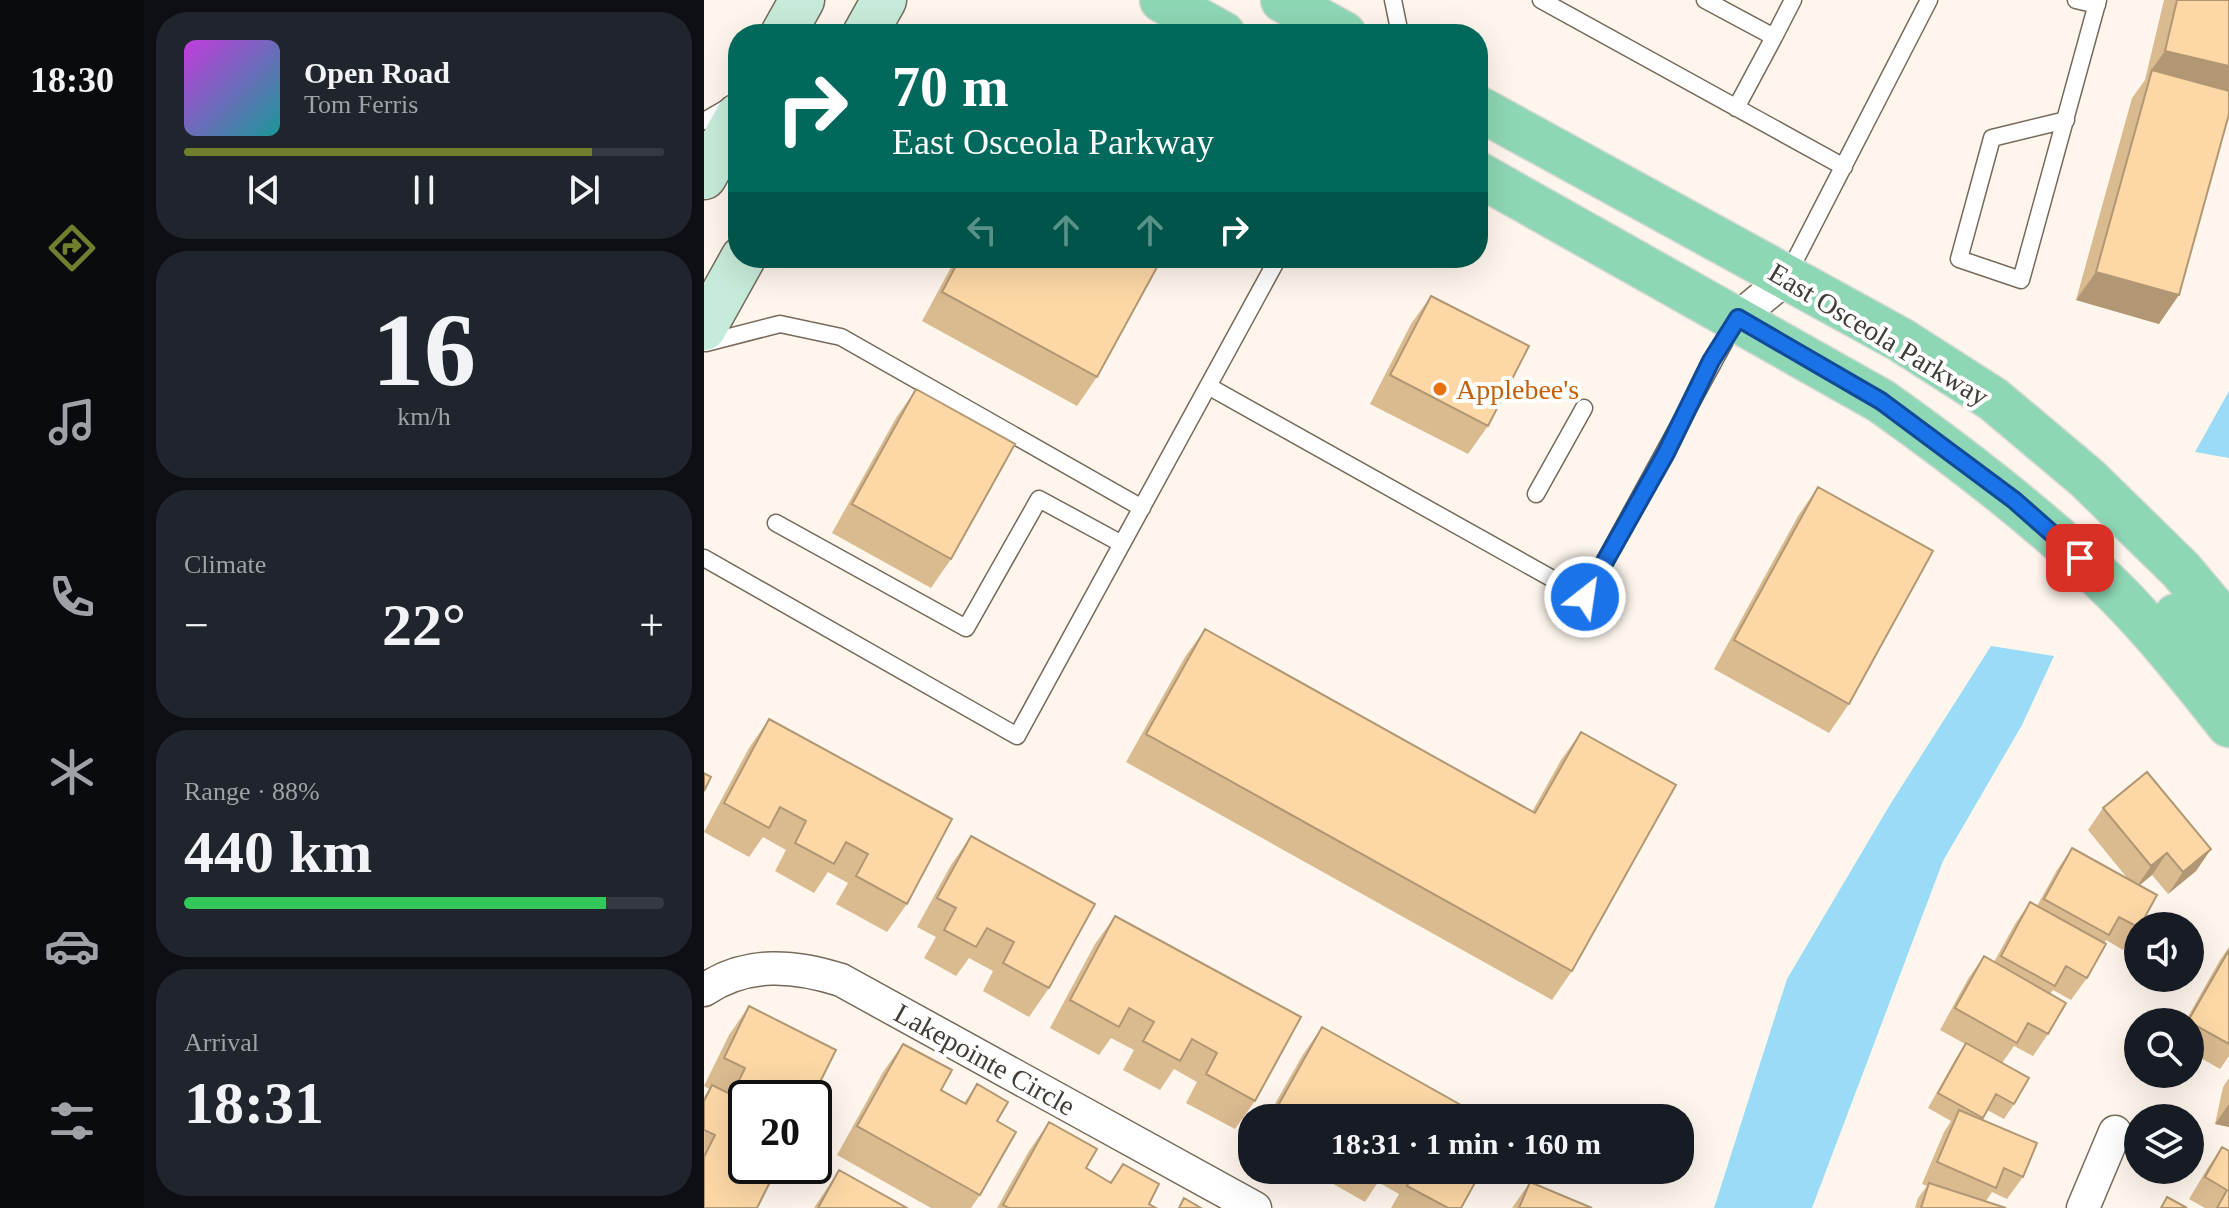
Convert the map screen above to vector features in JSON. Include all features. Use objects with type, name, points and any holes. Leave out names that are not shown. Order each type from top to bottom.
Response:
[{"type":"main road","points":[[789,24],[802,0]]},
{"type":"main road","points":[[871,24],[884,0]]},
{"type":"main road","points":[[1162,0],[1205,24]]},
{"type":"main road","points":[[1283,0],[1326,24]]},
{"type":"main road","name":"East Osceola Parkway","points":[[1488,114],[1901,340],[1993,399],[2087,478],[2181,570],[2229,627]]},
{"type":"main road","points":[[704,177],[728,134]]},
{"type":"main road","name":"East Osceola Parkway","points":[[1488,180],[1881,401],[2014,500],[2101,578],[2167,647],[2229,725]]},
{"type":"main road","points":[[704,328],[737,268]]},
{"type":"main road","points":[[2014,500],[2108,544],[2229,669]]},
{"type":"street","points":[[1738,318],[1786,278]]},
{"type":"street","name":"Lakepointe Circle","points":[[704,990],[740,973],[773,967],[810,970],[841,980],[1255,1208]]},
{"type":"street","points":[[2083,1208],[2115,1132]]},
{"type":"lane","points":[[1393,0],[1398,24]]},
{"type":"lane","points":[[1541,0],[1844,167]]},
{"type":"lane","points":[[1705,0],[1774,37]]},
{"type":"lane","points":[[1736,108],[1793,0]]},
{"type":"lane","points":[[1786,278],[1929,0]]},
{"type":"lane","points":[[2066,120],[1992,138],[1959,259],[2021,280],[2066,120],[2097,2],[2076,0]]},
{"type":"lane","points":[[704,121],[728,107]]},
{"type":"lane","points":[[704,558],[1017,736],[1273,268]]},
{"type":"lane","points":[[1208,386],[1585,597],[1666,453],[1711,361],[1738,318]]},
{"type":"lane","points":[[704,344],[780,324],[841,337],[1142,508]]},
{"type":"lane","points":[[1536,494],[1584,408]]},
{"type":"lane","points":[[776,523],[966,628],[1039,499],[1122,544]]},
{"type":"water","points":[[2229,391],[2229,458],[2195,452]]},
{"type":"water","points":[[1991,646],[2054,656],[2022,725],[1943,861],[1812,1208],[1714,1208],[1787,979],[1891,803]]},
{"type":"building","points":[[2177,0],[2229,0],[2229,66],[2165,51]]},
{"type":"building","points":[[2152,70],[2229,91],[2229,114],[2179,295],[2096,272]]},
{"type":"building","points":[[955,268],[1157,268],[1097,377],[942,292]]},
{"type":"building","points":[[1431,296],[1529,346],[1488,426],[1390,375]]},
{"type":"building","points":[[916,389],[1015,444],[951,559],[852,504]]},
{"type":"building","points":[[1818,487],[1933,551],[1849,704],[1734,640]]},
{"type":"building","points":[[1205,629],[1535,813],[1581,732],[1676,785],[1572,971],[1146,734]]},
{"type":"building","points":[[769,719],[952,819],[907,904],[856,876],[868,854],[846,842],[834,864],[795,843],[806,821],[780,807],[769,828],[724,803]]},
{"type":"building","points":[[2147,772],[2211,849],[2183,872],[2167,853],[2151,866],[2103,808]]},
{"type":"building","points":[[704,773],[711,777],[704,791]]},
{"type":"building","points":[[971,836],[1095,904],[1049,988],[1003,963],[1014,942],[987,928],[976,947],[944,930],[956,908],[937,898]]},
{"type":"building","points":[[2072,848],[2157,895],[2148,912],[2124,912],[2124,920],[2119,917],[2109,935],[2044,899]]},
{"type":"building","points":[[2030,902],[2106,944],[2087,978],[2066,966],[2055,986],[2001,956]]},
{"type":"building","points":[[1115,916],[1301,1017],[1255,1101],[1206,1074],[1217,1053],[1192,1039],[1180,1061],[1143,1041],[1154,1022],[1129,1008],[1119,1027],[1070,1000]]},
{"type":"building","points":[[2229,950],[2229,1044],[2204,1030],[2204,1008],[2196,1008]]},
{"type":"building","points":[[1984,956],[2066,1003],[2048,1034],[2028,1023],[2017,1043],[1955,1008]]},
{"type":"building","points":[[749,1006],[836,1050],[821,1080],[739,1080],[745,1068],[724,1058]]},
{"type":"building","points":[[1322,1027],[1459,1104],[1279,1104]]},
{"type":"building","points":[[1966,1043],[2029,1078],[2014,1104],[1996,1094],[1983,1118],[1938,1093]]},
{"type":"building","points":[[903,1044],[952,1070],[941,1090],[966,1104],[977,1084],[1008,1102],[997,1121],[1016,1132],[980,1195],[857,1126]]},
{"type":"building","points":[[712,1085],[728,1093],[728,1184],[769,1184],[757,1208],[704,1208],[704,1157],[715,1135],[704,1130],[704,1101]]},
{"type":"building","points":[[1959,1110],[2037,1143],[2023,1177],[2004,1168],[1996,1188],[1937,1162]]},
{"type":"building","points":[[1049,1122],[1097,1149],[1086,1168],[1111,1183],[1123,1164],[1159,1184],[1149,1204],[1156,1208],[1009,1208],[1003,1205]]},
{"type":"building","points":[[2222,1147],[2229,1151],[2229,1208],[2217,1208],[2227,1190],[2205,1177]]},
{"type":"building","points":[[839,1170],[907,1208],[818,1208]]},
{"type":"building","points":[[1929,1183],[2006,1208],[1921,1208]]},
{"type":"building","points":[[1474,1184],[1461,1208],[1448,1208],[1407,1186]]},
{"type":"building","points":[[1529,1184],[1535,1184],[1592,1208],[1519,1208]]},
{"type":"building","points":[[2167,1197],[2187,1208],[2161,1208]]},
{"type":"building","points":[[1184,1198],[1201,1208],[1179,1208]]},
{"type":"place","name":"Applebee's","points":[[1440,389]]},
{"type":"route","points":[[1585,597],[1666,453],[1711,361],[1738,318],[1881,401],[2014,500],[2080,558]]}]
